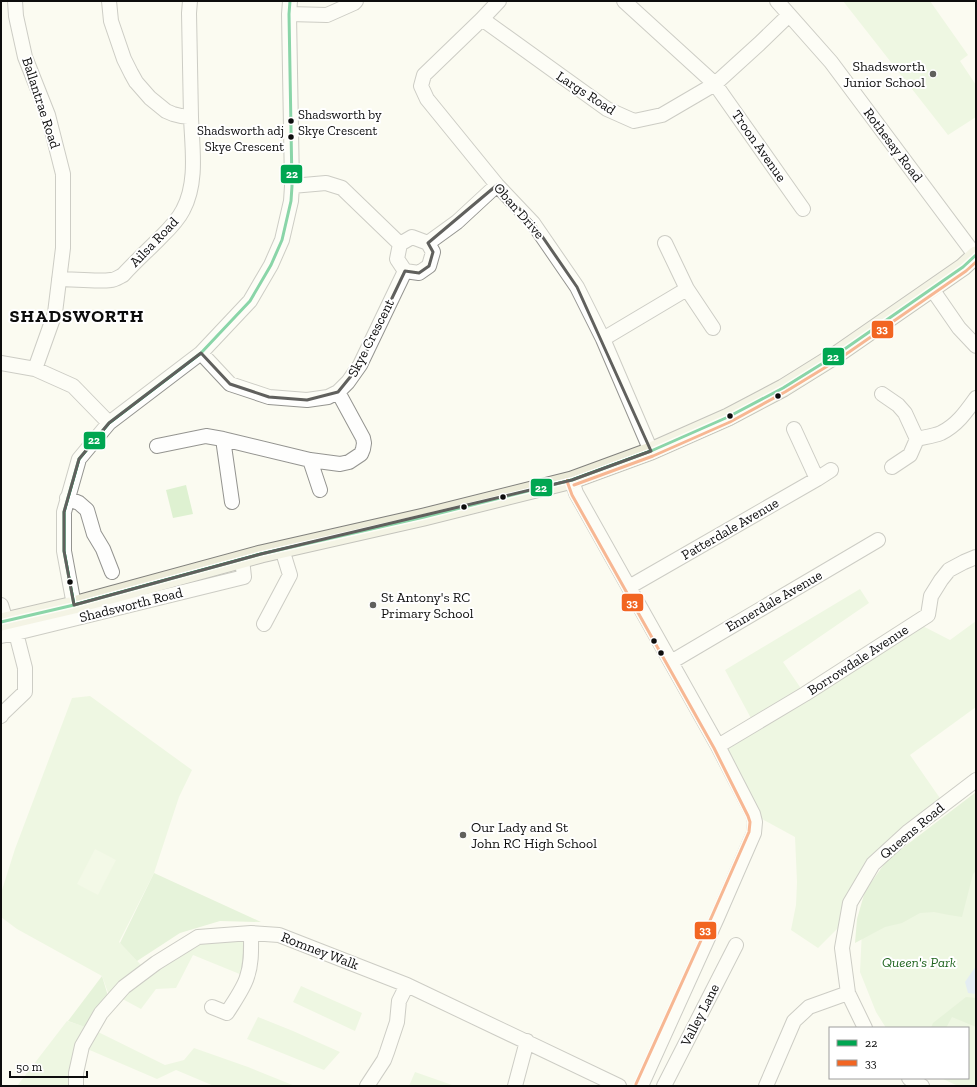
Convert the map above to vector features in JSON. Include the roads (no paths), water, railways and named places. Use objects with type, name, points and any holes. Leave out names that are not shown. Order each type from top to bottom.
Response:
[{"type":"main road","name":"Shadsworth Road","points":[[8,626],[74,605],[242,559],[424,518],[572,480],[651,450],[728,417],[783,388],[836,356],[932,289],[976,255]]},
{"type":"street","name":"Ballantrae Road","points":[[15,1],[16,16],[25,58],[48,115],[63,174],[63,248],[55,313],[35,369]]},
{"type":"street","points":[[108,1],[111,21],[124,59],[136,82],[150,98],[166,111],[181,116],[191,117]]},
{"type":"street","name":"Ailsa Road","points":[[59,279],[111,280],[123,275],[170,228],[183,210],[187,200],[192,175],[193,159],[189,13],[190,1]]},
{"type":"street","points":[[74,605],[64,551],[64,512],[79,459],[109,423],[201,352],[250,301],[271,265],[282,240],[291,201],[292,186],[289,8],[327,15],[356,1]]},
{"type":"street","name":"Oban Drive","points":[[499,1],[424,75],[421,86],[427,99],[497,185],[533,223],[577,287],[603,339],[651,450]]},
{"type":"street","points":[[624,1],[715,84]]},
{"type":"street","name":"Rothesay Road","points":[[777,1],[831,62],[976,255]]},
{"type":"street","name":"Largs Road","points":[[482,19],[607,109],[634,121],[662,115],[715,84],[789,15]]},
{"type":"street","name":"Troon Avenue","points":[[715,84],[803,209]]},
{"type":"street","points":[[292,186],[326,183],[342,188],[400,244]]},
{"type":"street","points":[[428,243],[457,222],[497,185]]},
{"type":"street","points":[[412,237],[428,243],[433,252],[429,266],[419,273],[405,271],[397,259],[400,244],[412,237]]},
{"type":"street","points":[[665,243],[687,289],[713,328]]},
{"type":"street","name":"Skye Crescent","points":[[201,352],[230,384],[269,397],[307,400],[328,397],[338,392],[348,382],[360,365],[405,271]]},
{"type":"street","points":[[603,339],[687,289]]},
{"type":"street","points":[[932,289],[959,328],[976,346]]},
{"type":"street","points":[[1,363],[35,369],[73,386],[109,423]]},
{"type":"street","points":[[157,446],[206,436],[310,460],[344,464],[353,461],[361,454],[364,444],[363,438],[338,392]]},
{"type":"street","points":[[882,394],[898,405],[906,413],[917,440],[910,455],[892,467]]},
{"type":"street","points":[[917,440],[940,433],[955,424],[976,398]]},
{"type":"street","points":[[794,429],[817,479]]},
{"type":"street","points":[[223,439],[232,502]]},
{"type":"street","points":[[310,460],[320,490]]},
{"type":"street","name":"Patterdale Avenue","points":[[629,587],[831,470]]},
{"type":"street","points":[[572,480],[576,493],[718,746],[753,814],[755,822],[754,833],[641,1086]]},
{"type":"street","points":[[67,498],[80,503],[87,510],[94,534],[103,549],[112,572]]},
{"type":"street","name":"Ennerdale Avenue","points":[[671,662],[878,540]]},
{"type":"street","points":[[264,624],[290,575],[282,549]]},
{"type":"street","name":"Borrowdale Avenue","points":[[718,746],[805,694],[928,615],[931,596],[949,570],[976,557]]},
{"type":"street","name":"Shadsworth Road","points":[[8,626],[244,577],[242,559]]},
{"type":"street","points":[[1,605],[25,668],[25,692],[1,716]]},
{"type":"street","name":"Queens Road","points":[[865,1027],[848,993],[842,948],[850,903],[873,864],[909,830],[976,780]]},
{"type":"street","points":[[212,1007],[227,1013],[244,984],[252,955],[251,933]]},
{"type":"street","name":"Romney Walk","points":[[76,1086],[76,1073],[82,1046],[101,1013],[124,988],[156,963],[198,937],[251,933],[280,935],[407,985],[619,1086]]},
{"type":"street","name":"Valley Lane","points":[[664,1086],[736,945]]},
{"type":"street","points":[[367,1086],[384,1060],[396,1022],[399,1001],[407,985]]},
{"type":"street","points":[[766,1086],[794,1022],[809,1007],[848,993]]},
{"type":"street","points":[[515,1086],[527,1041]]},
{"type":"street","points":[[910,1079],[922,1086]]},
{"type":"water","points":[[976,966],[976,994],[968,993],[965,982]]},
{"type":"place","name":"Shadsworth Junior School","points":[[933,74]]},
{"type":"place","name":"Shadsworth by Skye Crescent","points":[[291,121]]},
{"type":"place","name":"Shadsworth adj Skye Crescent","points":[[291,137]]},
{"type":"place","name":"St Antony's RC Primary School","points":[[373,605]]},
{"type":"place","name":"Our Lady and St John RC High School","points":[[463,835]]},
{"type":"district","name":"SHADSWORTH","points":[[77,316]]},
{"type":"park label","name":"Queen's Park","points":[[919,962]]}]
